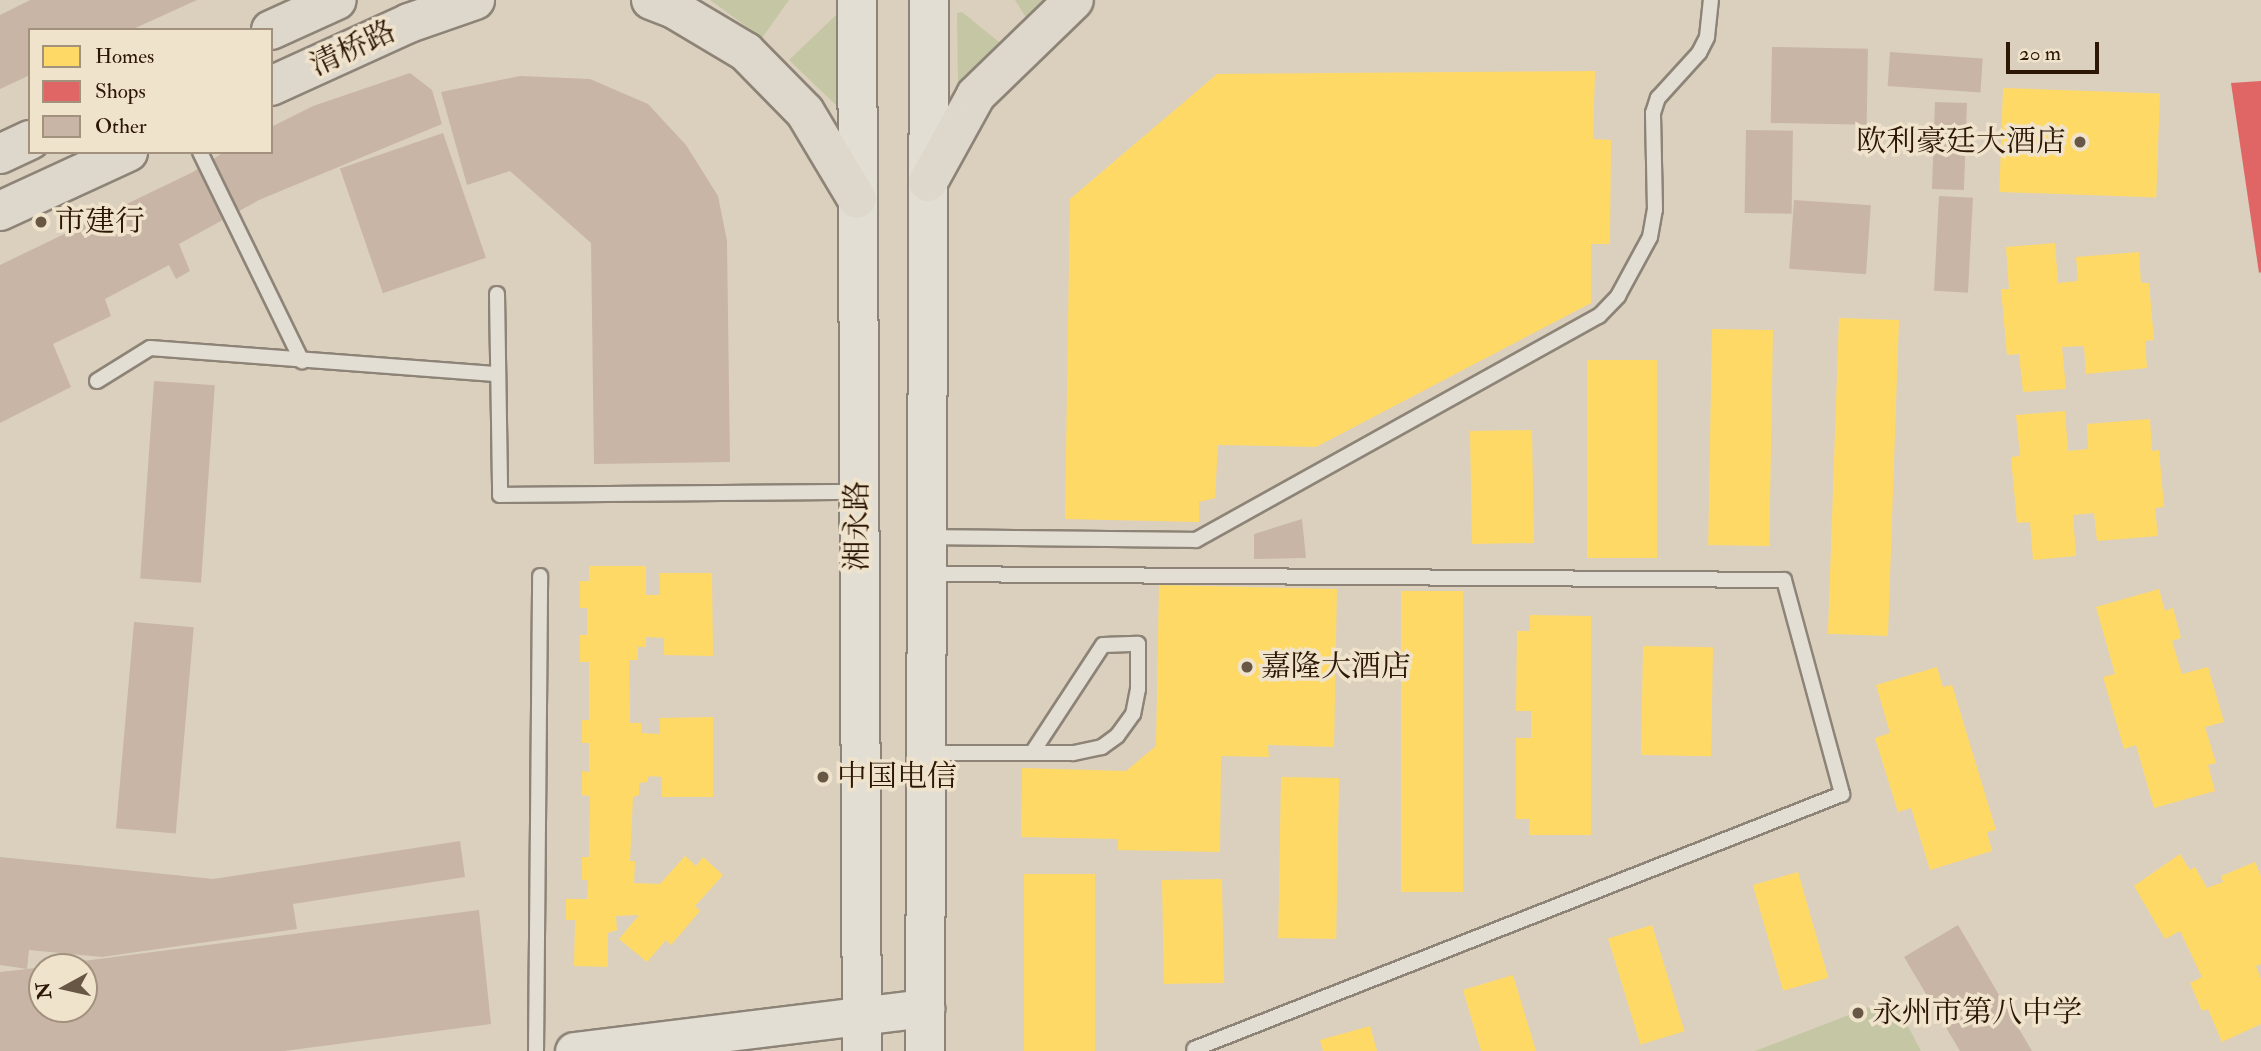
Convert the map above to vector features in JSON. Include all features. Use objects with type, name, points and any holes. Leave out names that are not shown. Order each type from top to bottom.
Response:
[{"type":"main road","name":"清桥路","points":[[273,29],[337,0]]},
{"type":"main road","name":"清桥路","points":[[273,85],[409,23],[475,0]]},
{"type":"main road","points":[[651,0],[674,9],[746,52],[805,112],[858,199]]},
{"type":"main road","name":"湘永路","points":[[857,0],[862,1033]]},
{"type":"main road","points":[[925,1051],[929,0]]},
{"type":"main road","points":[[928,182],[976,95],[1074,0]]},
{"type":"main road","points":[[0,154],[28,141]]},
{"type":"main road","points":[[0,211],[124,154]]},
{"type":"street","points":[[574,1051],[862,1033],[925,1008]]},
{"type":"lane","points":[[927,555],[1196,540],[1599,316],[1618,296],[1650,237],[1655,210],[1653,113],[1658,98],[1699,53],[1707,37],[1712,0]]},
{"type":"lane","points":[[202,154],[302,361]]},
{"type":"lane","points":[[497,294],[499,495],[858,492]]},
{"type":"lane","points":[[97,381],[150,348],[498,374]]},
{"type":"lane","points":[[927,555],[1784,580],[1843,794],[1194,1049]]},
{"type":"lane","points":[[536,1051],[540,576]]},
{"type":"lane","points":[[926,753],[1032,753],[1073,753],[1102,747],[1117,736],[1133,714],[1138,689],[1138,644],[1103,645],[1032,753]]},
{"type":"green space","points":[[710,0],[789,0],[762,38]]},
{"type":"green space","points":[[1015,0],[1062,0],[1032,27]]},
{"type":"green space","points":[[962,12],[1009,50],[962,89],[958,85],[957,13]]},
{"type":"green space","points":[[835,16],[845,17],[841,105],[837,106],[789,60]]},
{"type":"green space","points":[[1893,998],[1921,1051],[1755,1051]]},
{"type":"building: Homes","points":[[1595,71],[1593,139],[1611,140],[1610,244],[1591,244],[1591,303],[1316,447],[1218,445],[1215,498],[1199,502],[1199,522],[1065,519],[1070,199],[1217,74]]},
{"type":"building: Homes","name":"欧利豪廷大酒店","points":[[2003,88],[2160,93],[2156,197],[1999,192]]},
{"type":"building: Homes","points":[[2261,93],[2261,156],[2254,157],[2247,95]]},
{"type":"building: Homes","points":[[2055,243],[2058,283],[2078,281],[2076,257],[2139,252],[2141,283],[2149,283],[2154,340],[2145,341],[2147,368],[2086,374],[2084,346],[2062,347],[2066,389],[2023,392],[2019,354],[2007,355],[2001,289],[2009,289],[2006,247]]},
{"type":"building: Homes","points":[[1839,318],[1899,320],[1888,636],[1828,634]]},
{"type":"building: Homes","points":[[1712,329],[1773,330],[1769,546],[1708,545]]},
{"type":"building: Homes","points":[[1587,360],[1657,360],[1657,558],[1587,558]]},
{"type":"building: Homes","points":[[2065,411],[2068,451],[2088,449],[2087,424],[2150,419],[2152,451],[2159,450],[2164,507],[2155,508],[2158,536],[2097,541],[2094,513],[2073,515],[2076,556],[2033,560],[2030,522],[2017,523],[2011,457],[2020,456],[2016,415]]},
{"type":"building: Homes","points":[[1532,430],[1534,543],[1472,544],[1470,431]]},
{"type":"building: Homes","points":[[589,566],[646,566],[646,595],[660,595],[660,573],[712,573],[713,656],[664,655],[664,638],[646,637],[646,647],[638,647],[638,660],[629,660],[630,723],[641,723],[641,733],[660,734],[660,718],[713,717],[713,797],[662,797],[661,777],[649,776],[647,782],[639,783],[639,795],[633,797],[630,861],[635,861],[634,883],[660,884],[685,856],[696,866],[703,857],[723,875],[695,906],[700,911],[671,945],[666,940],[647,962],[619,939],[639,915],[616,916],[617,930],[608,933],[608,967],[574,966],[575,920],[566,920],[566,899],[587,899],[588,880],[582,880],[582,857],[589,857],[590,796],[582,795],[582,771],[589,772],[589,743],[582,743],[582,720],[589,720],[589,662],[580,662],[580,635],[587,635],[587,608],[580,608],[580,581],[589,581]]},
{"type":"building: Homes","name":"嘉隆大酒店","points":[[1159,585],[1337,589],[1334,747],[1268,745],[1269,757],[1221,756],[1220,852],[1118,850],[1118,839],[1021,837],[1022,768],[1126,771],[1156,746]]},
{"type":"building: Homes","points":[[2159,589],[2165,611],[2173,608],[2181,638],[2172,641],[2182,674],[2208,667],[2224,722],[2205,727],[2216,763],[2208,765],[2215,791],[2154,808],[2136,745],[2124,749],[2103,677],[2115,674],[2096,607]]},
{"type":"building: Homes","points":[[1401,591],[1463,591],[1463,892],[1401,892]]},
{"type":"building: Homes","points":[[1530,615],[1591,616],[1591,835],[1529,835],[1530,819],[1516,819],[1516,738],[1531,738],[1531,711],[1516,711],[1517,631],[1530,631]]},
{"type":"building: Homes","points":[[1643,646],[1713,647],[1711,756],[1641,755]]},
{"type":"building: Homes","points":[[1937,667],[1943,687],[1952,685],[1996,830],[1987,832],[1992,851],[1930,870],[1911,808],[1898,812],[1875,738],[1890,733],[1876,685]]},
{"type":"building: Homes","points":[[1281,777],[1339,778],[1336,939],[1278,938]]},
{"type":"building: Homes","points":[[2180,854],[2190,870],[2195,867],[2207,888],[2223,882],[2221,876],[2255,862],[2261,876],[2261,964],[2256,966],[2261,979],[2261,1024],[2222,1042],[2208,1009],[2202,1011],[2190,983],[2202,977],[2180,931],[2165,939],[2134,886]]},
{"type":"building: Homes","points":[[1798,872],[1828,978],[1783,991],[1753,885]]},
{"type":"building: Homes","points":[[1024,874],[1095,874],[1095,1051],[1024,1051]]},
{"type":"building: Homes","points":[[1222,879],[1224,983],[1164,984],[1162,880]]},
{"type":"building: Homes","points":[[1652,925],[1684,1031],[1640,1045],[1608,938]]},
{"type":"building: Homes","points":[[1513,975],[1536,1051],[1481,1051],[1463,990]]},
{"type":"building: Homes","points":[[1370,1026],[1377,1051],[1323,1051],[1320,1040]]},
{"type":"building: Shops","points":[[2261,81],[2261,272],[2259,273],[2231,83]]},
{"type":"building: Other","points":[[30,0],[197,0],[135,28],[28,28],[28,76],[0,89],[0,15]]},
{"type":"building: Other","points":[[1772,47],[1868,49],[1867,125],[1771,123]]},
{"type":"building: Other","points":[[1890,52],[1983,58],[1980,92],[1888,86]]},
{"type":"building: Other","points":[[410,73],[432,90],[442,124],[259,200],[179,244],[190,271],[176,279],[169,265],[105,299],[111,316],[53,344],[71,387],[0,423],[0,265],[193,172],[221,154],[273,154],[273,126],[313,106]]},
{"type":"building: Other","points":[[520,76],[590,79],[648,104],[686,145],[718,196],[727,241],[730,462],[594,464],[591,243],[510,171],[467,185],[441,92]]},
{"type":"building: Other","points":[[1935,102],[1967,103],[1964,190],[1932,189]]},
{"type":"building: Other","points":[[1746,130],[1793,131],[1792,214],[1745,213]]},
{"type":"building: Other","points":[[443,133],[486,258],[383,293],[340,168]]},
{"type":"building: Other","points":[[1939,196],[1973,198],[1968,293],[1934,291]]},
{"type":"building: Other","points":[[1794,200],[1871,205],[1866,274],[1789,269]]},
{"type":"building: Other","points":[[154,381],[215,385],[201,583],[140,579]]},
{"type":"building: Other","points":[[1302,519],[1306,558],[1254,559],[1254,534]]},
{"type":"building: Other","points":[[134,622],[194,627],[176,833],[116,828]]},
{"type":"building: Other","points":[[460,841],[465,877],[293,904],[297,929],[102,957],[98,957],[98,953],[29,950],[27,969],[0,965],[0,857],[213,879]]},
{"type":"building: Other","points":[[479,910],[491,1024],[284,1051],[0,1051],[0,972],[28,969],[28,1023],[98,1023],[98,959]]},
{"type":"building: Other","points":[[1958,925],[2032,1051],[1960,1051],[1904,957]]},
{"type":"place","name":"欧利豪廷大酒店","points":[[2080,142]]},
{"type":"place","name":"市建行","points":[[41,222]]},
{"type":"place","name":"嘉隆大酒店","points":[[1247,667]]},
{"type":"place","name":"中国电信","points":[[823,777]]},
{"type":"place","name":"永州市第八中学","points":[[1858,1013]]}]
